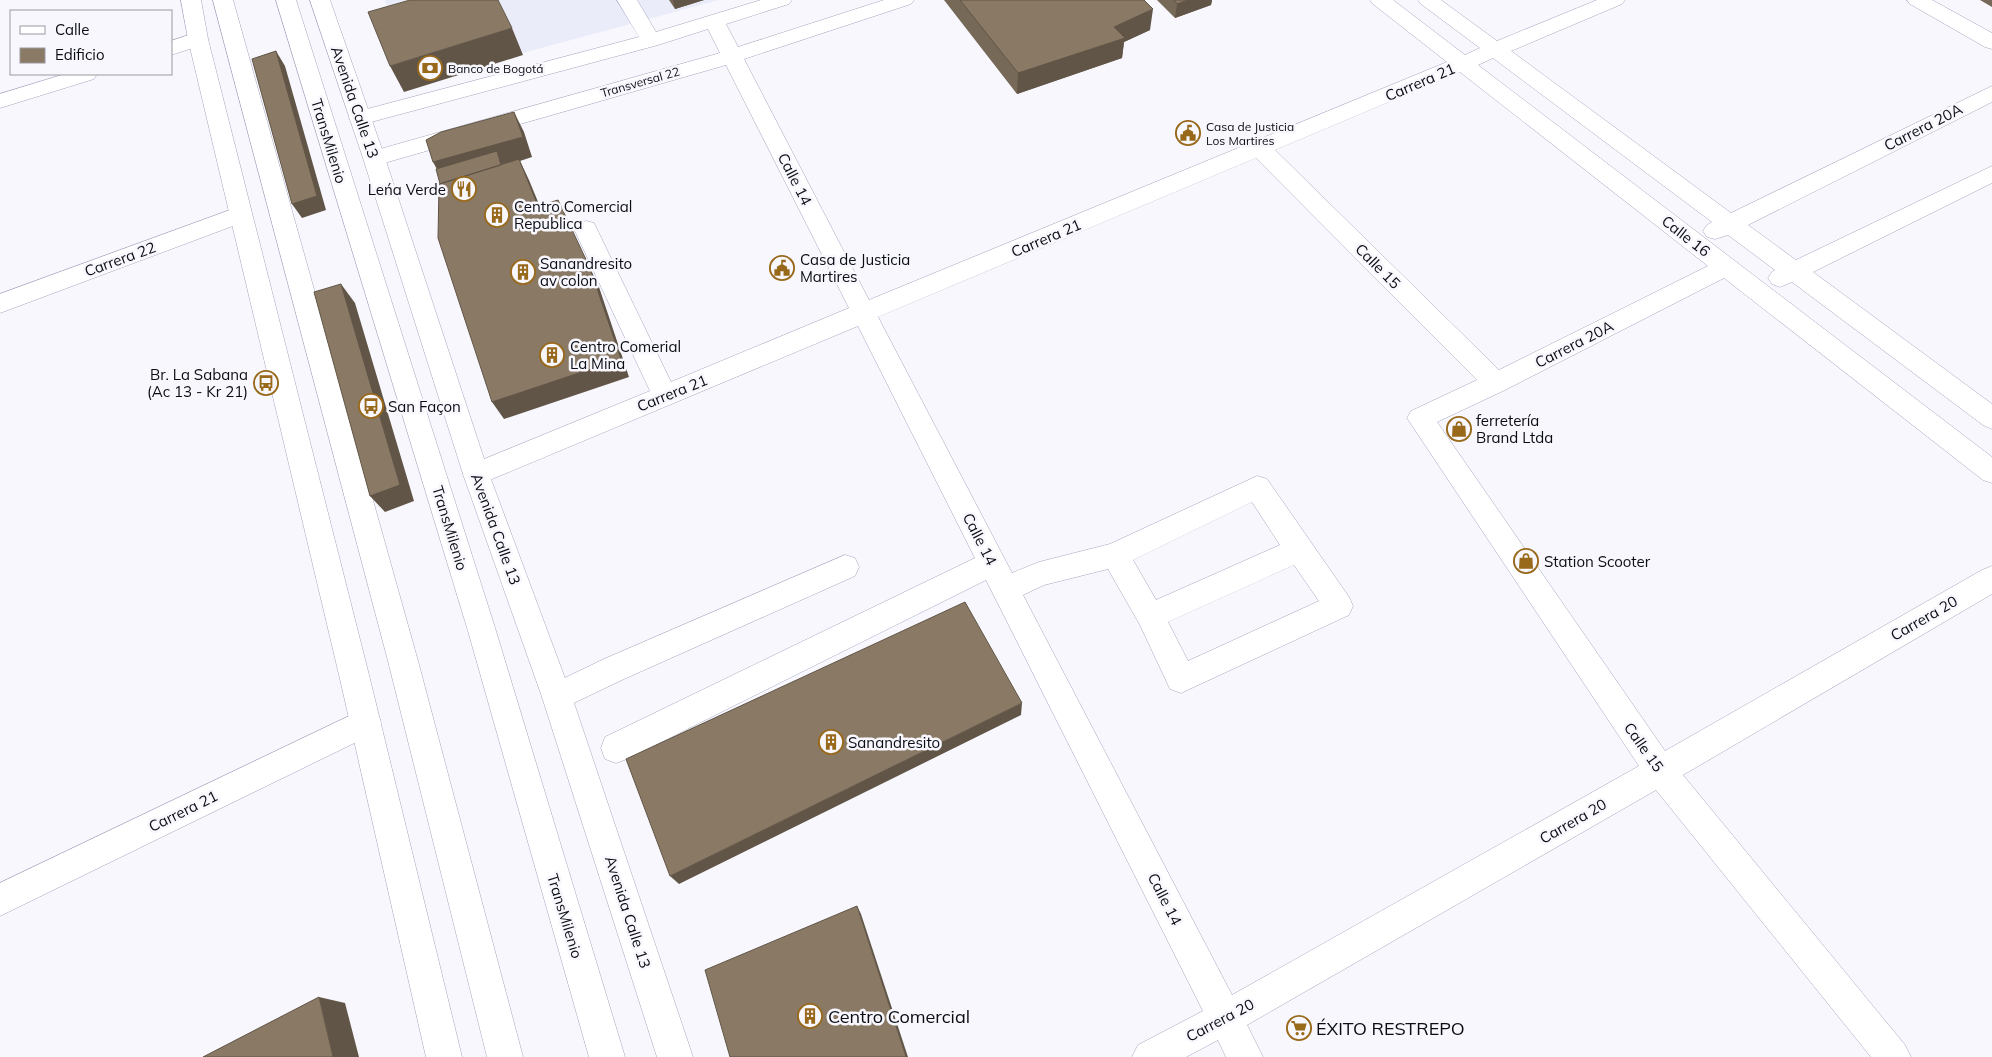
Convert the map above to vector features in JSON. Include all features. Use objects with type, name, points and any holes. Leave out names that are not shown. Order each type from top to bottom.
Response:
[{"type":"street","points":[[191,0],[198,39],[366,722],[444,1057]]},
{"type":"street","points":[[223,0],[403,661],[505,1057]]},
{"type":"street","name":"TransMilenio","points":[[286,0],[479,622],[607,1057]]},
{"type":"street","name":"Avenida Calle 13","points":[[320,0],[374,158],[476,474],[557,697],[675,1057]]},
{"type":"street","points":[[627,0],[650,40]]},
{"type":"street","points":[[360,118],[650,40],[782,0]]},
{"type":"street","name":"Transversal 22","points":[[374,158],[732,56],[904,0]]},
{"type":"street","name":"Calle 16","points":[[1380,0],[1992,472]]},
{"type":"street","points":[[1428,0],[1992,418]]},
{"type":"street","name":"Carrera 21","points":[[476,474],[1615,0]]},
{"type":"street","points":[[1917,0],[1992,42]]},
{"type":"street","name":"Calle 14","points":[[714,21],[1245,1057]]},
{"type":"street","points":[[172,48],[198,39]]},
{"type":"street","points":[[0,101],[85,75]]},
{"type":"street","name":"Carrera 20A","points":[[1694,242],[1992,93]]},
{"type":"street","name":"Calle 15","points":[[1260,149],[1496,383]]},
{"type":"street","points":[[1756,290],[1992,174]]},
{"type":"street","name":"Carrera 22","points":[[0,304],[241,214]]},
{"type":"street","points":[[586,229],[665,396]]},
{"type":"street","name":"Carrera 20A","points":[[1420,418],[1496,383],[1726,267]]},
{"type":"street","name":"Calle 15","points":[[1420,418],[1660,771],[1893,1057]]},
{"type":"street","points":[[1006,590],[1039,574],[1115,555],[1257,487],[1298,550],[1339,606],[1181,679],[1150,616],[1115,555]]},
{"type":"street","points":[[1150,616],[1298,550]]},
{"type":"street","points":[[616,748],[992,563]]},
{"type":"street","points":[[557,697],[614,669],[844,567]]},
{"type":"street","name":"Carrera 20","points":[[1150,1057],[1225,1018],[1660,771],[1992,579]]},
{"type":"street","name":"Carrera 21","points":[[0,900],[366,722]]},
{"type":"shaded area","points":[[385,0],[719,0],[415,82]]},
{"type":"building","points":[[410,0],[498,0],[512,28],[390,66],[368,12]]},
{"type":"building","points":[[960,0],[1144,0],[1153,9],[1114,27],[1125,38],[1018,73]]},
{"type":"building","points":[[1174,0],[1188,0],[1177,4]]},
{"type":"building","points":[[276,51],[317,196],[292,204],[252,59]]},
{"type":"building","points":[[514,112],[523,137],[433,162],[426,140],[441,132]]},
{"type":"building","points":[[497,151],[501,165],[440,184],[436,169]]},
{"type":"building","points":[[519,159],[538,206],[558,200],[590,268],[621,359],[492,402],[438,238],[439,184]]},
{"type":"building","name":"San Façon","points":[[341,284],[400,485],[370,496],[314,292]]},
{"type":"building","name":"Sanandresito","points":[[965,602],[1022,703],[670,876],[626,759]]},
{"type":"building","name":"Centro Comercial","points":[[857,906],[906,1057],[730,1057],[705,970]]},
{"type":"building","points":[[319,997],[333,1057],[203,1057]]},
{"type":"place","name":"Banco de Bogotá","points":[[430,68]]},
{"type":"place","name":"Casa de Justicia Los Martires","points":[[1188,133]]},
{"type":"place","name":"Leńa Verde","points":[[464,189]]},
{"type":"place","name":"Centro Comercial Republica","points":[[497,215]]},
{"type":"place","name":"Casa de Justicia Martires","points":[[782,268]]},
{"type":"place","name":"Sanandresito av colon","points":[[523,272]]},
{"type":"place","name":"Centro Comerial La Mina","points":[[552,355]]},
{"type":"place","name":"Br. La Sabana (Ac 13 - Kr 21)","points":[[266,383]]},
{"type":"place","name":"San Façon","points":[[371,406]]},
{"type":"place","name":"ferretería Brand Ltda","points":[[1459,429]]},
{"type":"place","name":"Station Scooter","points":[[1526,561]]},
{"type":"place","name":"Sanandresito","points":[[831,742]]},
{"type":"place","name":"Centro Comercial","points":[[810,1016]]},
{"type":"place","name":"ÉXITO RESTREPO","points":[[1299,1028]]}]
